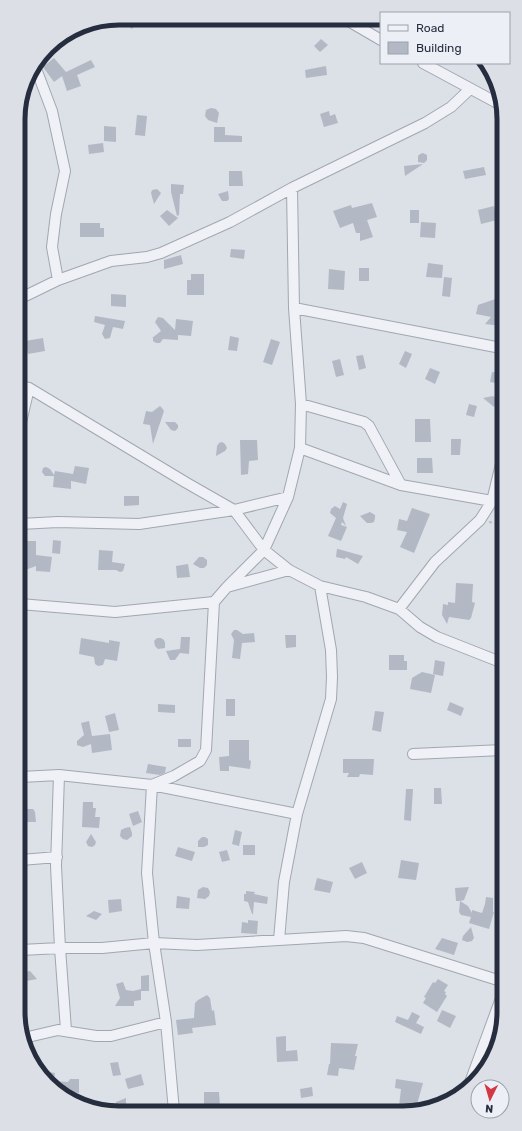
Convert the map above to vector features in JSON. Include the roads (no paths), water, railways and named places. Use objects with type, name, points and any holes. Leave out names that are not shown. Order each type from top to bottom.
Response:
[{"type":"street","points":[[355,25],[380,39]]},
{"type":"street","points":[[425,64],[495,103]]},
{"type":"street","points":[[38,73],[52,111],[65,171],[56,214],[52,247],[58,280]]},
{"type":"street","points":[[25,296],[58,280],[112,261],[147,257],[161,253],[230,222],[292,188],[425,123],[452,107],[470,90]]},
{"type":"street","points":[[152,785],[174,776],[200,761],[206,750],[214,602],[264,550],[288,497],[300,448],[301,404],[294,308],[292,188]]},
{"type":"street","points":[[294,308],[497,347]]},
{"type":"street","points":[[25,388],[234,510],[264,550],[289,570],[320,586],[366,597],[399,609],[420,627],[436,636],[497,661]]},
{"type":"street","points":[[301,404],[364,422],[369,426],[401,484]]},
{"type":"street","points":[[300,448],[401,484],[492,501]]},
{"type":"street","points":[[399,609],[435,562],[480,520],[492,501],[497,480]]},
{"type":"street","points":[[25,524],[58,522],[139,524],[234,510],[288,497]]},
{"type":"street","points":[[227,587],[289,570]]},
{"type":"street","points":[[279,940],[284,882],[297,814],[331,699],[332,677],[330,650],[320,586]]},
{"type":"street","points":[[25,604],[115,612],[214,602]]},
{"type":"street","points":[[413,754],[497,750]]},
{"type":"street","points":[[25,777],[59,775],[152,785],[297,814]]},
{"type":"street","points":[[59,775],[57,857],[60,948],[66,1030]]},
{"type":"street","points":[[152,785],[147,873],[154,943],[166,1022],[174,1106]]},
{"type":"street","points":[[25,860],[57,857]]},
{"type":"street","points":[[25,950],[102,948],[154,943],[197,945],[346,936],[364,938],[497,980]]},
{"type":"street","points":[[472,1076],[497,1009]]},
{"type":"street","points":[[28,1036],[58,1030],[66,1030],[96,1036],[111,1036],[166,1022]]}]
